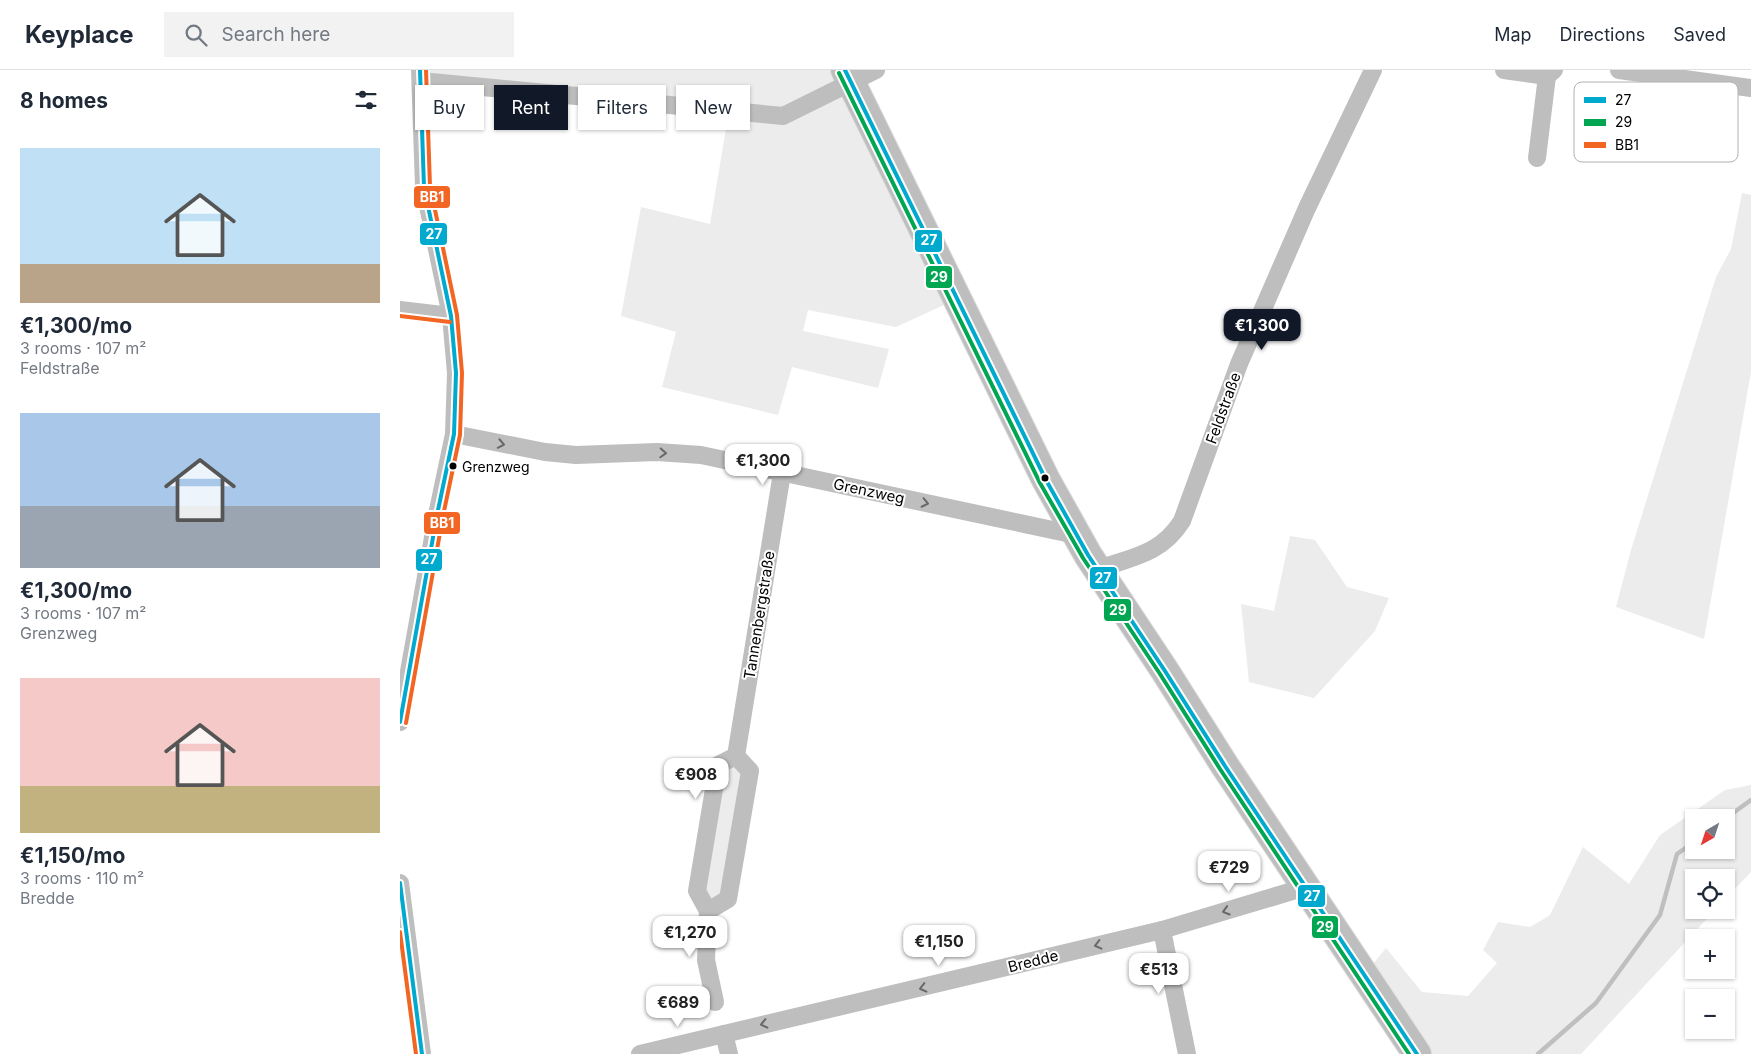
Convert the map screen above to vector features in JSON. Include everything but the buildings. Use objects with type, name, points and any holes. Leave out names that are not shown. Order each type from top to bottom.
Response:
[{"type":"main road","points":[[849,76],[1042,471],[1076,535],[1166,671],[1225,766],[1417,1054]]},
{"type":"street","points":[[400,722],[437,515],[454,434],[456,373],[450,316],[424,187],[421,75],[783,116],[849,76],[876,70]]},
{"type":"street","name":"Feldstraße","points":[[1098,569],[1149,552],[1164,543],[1175,533],[1182,521],[1239,364],[1307,208],[1373,70]]},
{"type":"street","points":[[1504,70],[1550,73],[1537,158]]},
{"type":"street","points":[[1619,70],[1707,82]]},
{"type":"street","points":[[1738,86],[1751,88]]},
{"type":"street","points":[[400,310],[450,316]]},
{"type":"street","name":"Grenzweg","points":[[454,434],[545,452],[576,455],[658,452],[701,455],[782,474],[1076,535]]},
{"type":"street","name":"Tannenbergstraße","points":[[736,756],[782,474]]},
{"type":"street","points":[[708,911],[728,899],[750,771],[736,756],[718,765],[697,891],[708,911],[706,960],[715,1002]]},
{"type":"street","points":[[400,883],[402,912],[422,1054]]},
{"type":"street","name":"Bredde","points":[[640,1054],[1162,930],[1306,887]]},
{"type":"street","points":[[1162,930],[1187,1054]]},
{"type":"street","points":[[724,1034],[729,1054]]},
{"type":"shaded area","points":[[420,70],[845,70],[957,299],[896,327],[808,310],[803,331],[889,349],[878,388],[792,367],[778,415],[662,387],[676,332],[621,316],[641,207],[710,224],[726,130],[750,130],[750,85],[676,85],[676,106],[666,105],[666,85],[578,85],[578,96],[568,95],[568,85],[494,85],[494,88],[484,87],[484,85],[421,81]]},
{"type":"shaded area","points":[[1742,193],[1751,195],[1751,372],[1704,639],[1616,607],[1631,550],[1716,277],[1731,249]]},
{"type":"shaded area","points":[[1290,536],[1315,540],[1347,587],[1389,598],[1375,631],[1314,698],[1249,682],[1241,604],[1274,611]]},
{"type":"shaded area","points":[[736,760],[746,773],[725,897],[709,907],[700,890],[721,767]]},
{"type":"shaded area","points":[[1751,785],[1751,872],[1735,889],[1735,869],[1685,869],[1685,919],[1707,919],[1697,929],[1685,929],[1685,942],[1581,1054],[1431,1054],[1373,964],[1386,948],[1422,992],[1468,996],[1497,963],[1483,950],[1498,922],[1530,927],[1550,915],[1583,847],[1629,884],[1660,835],[1685,818],[1685,859],[1735,859],[1735,809],[1698,809],[1725,790]]},
{"type":"waterway","points":[[1735,812],[1751,800]]},
{"type":"waterway","points":[[1538,1054],[1596,1003],[1660,915],[1677,854],[1685,848]]},
{"type":"transit line","name":"27","points":[[400,722],[437,515],[454,434],[456,373],[451,316],[424,187],[420,70]]},
{"type":"transit line","name":"BB1","points":[[406,723],[443,516],[460,435],[462,373],[457,315],[430,186],[426,70]]},
{"type":"transit line","name":"27","points":[[845,70],[1046,480],[1088,555],[1225,766],[1417,1054]]},
{"type":"transit line","name":"29","points":[[839,73],[1040,483],[1083,558],[1409,1054]]},
{"type":"transit line","name":"BB1","points":[[400,316],[450,322]]},
{"type":"transit line","name":"27","points":[[400,883],[422,1054]]},
{"type":"transit line","name":"BB1","points":[[400,932],[416,1054]]},
{"type":"place","name":"Grenzweg","points":[[453,466]]}]
